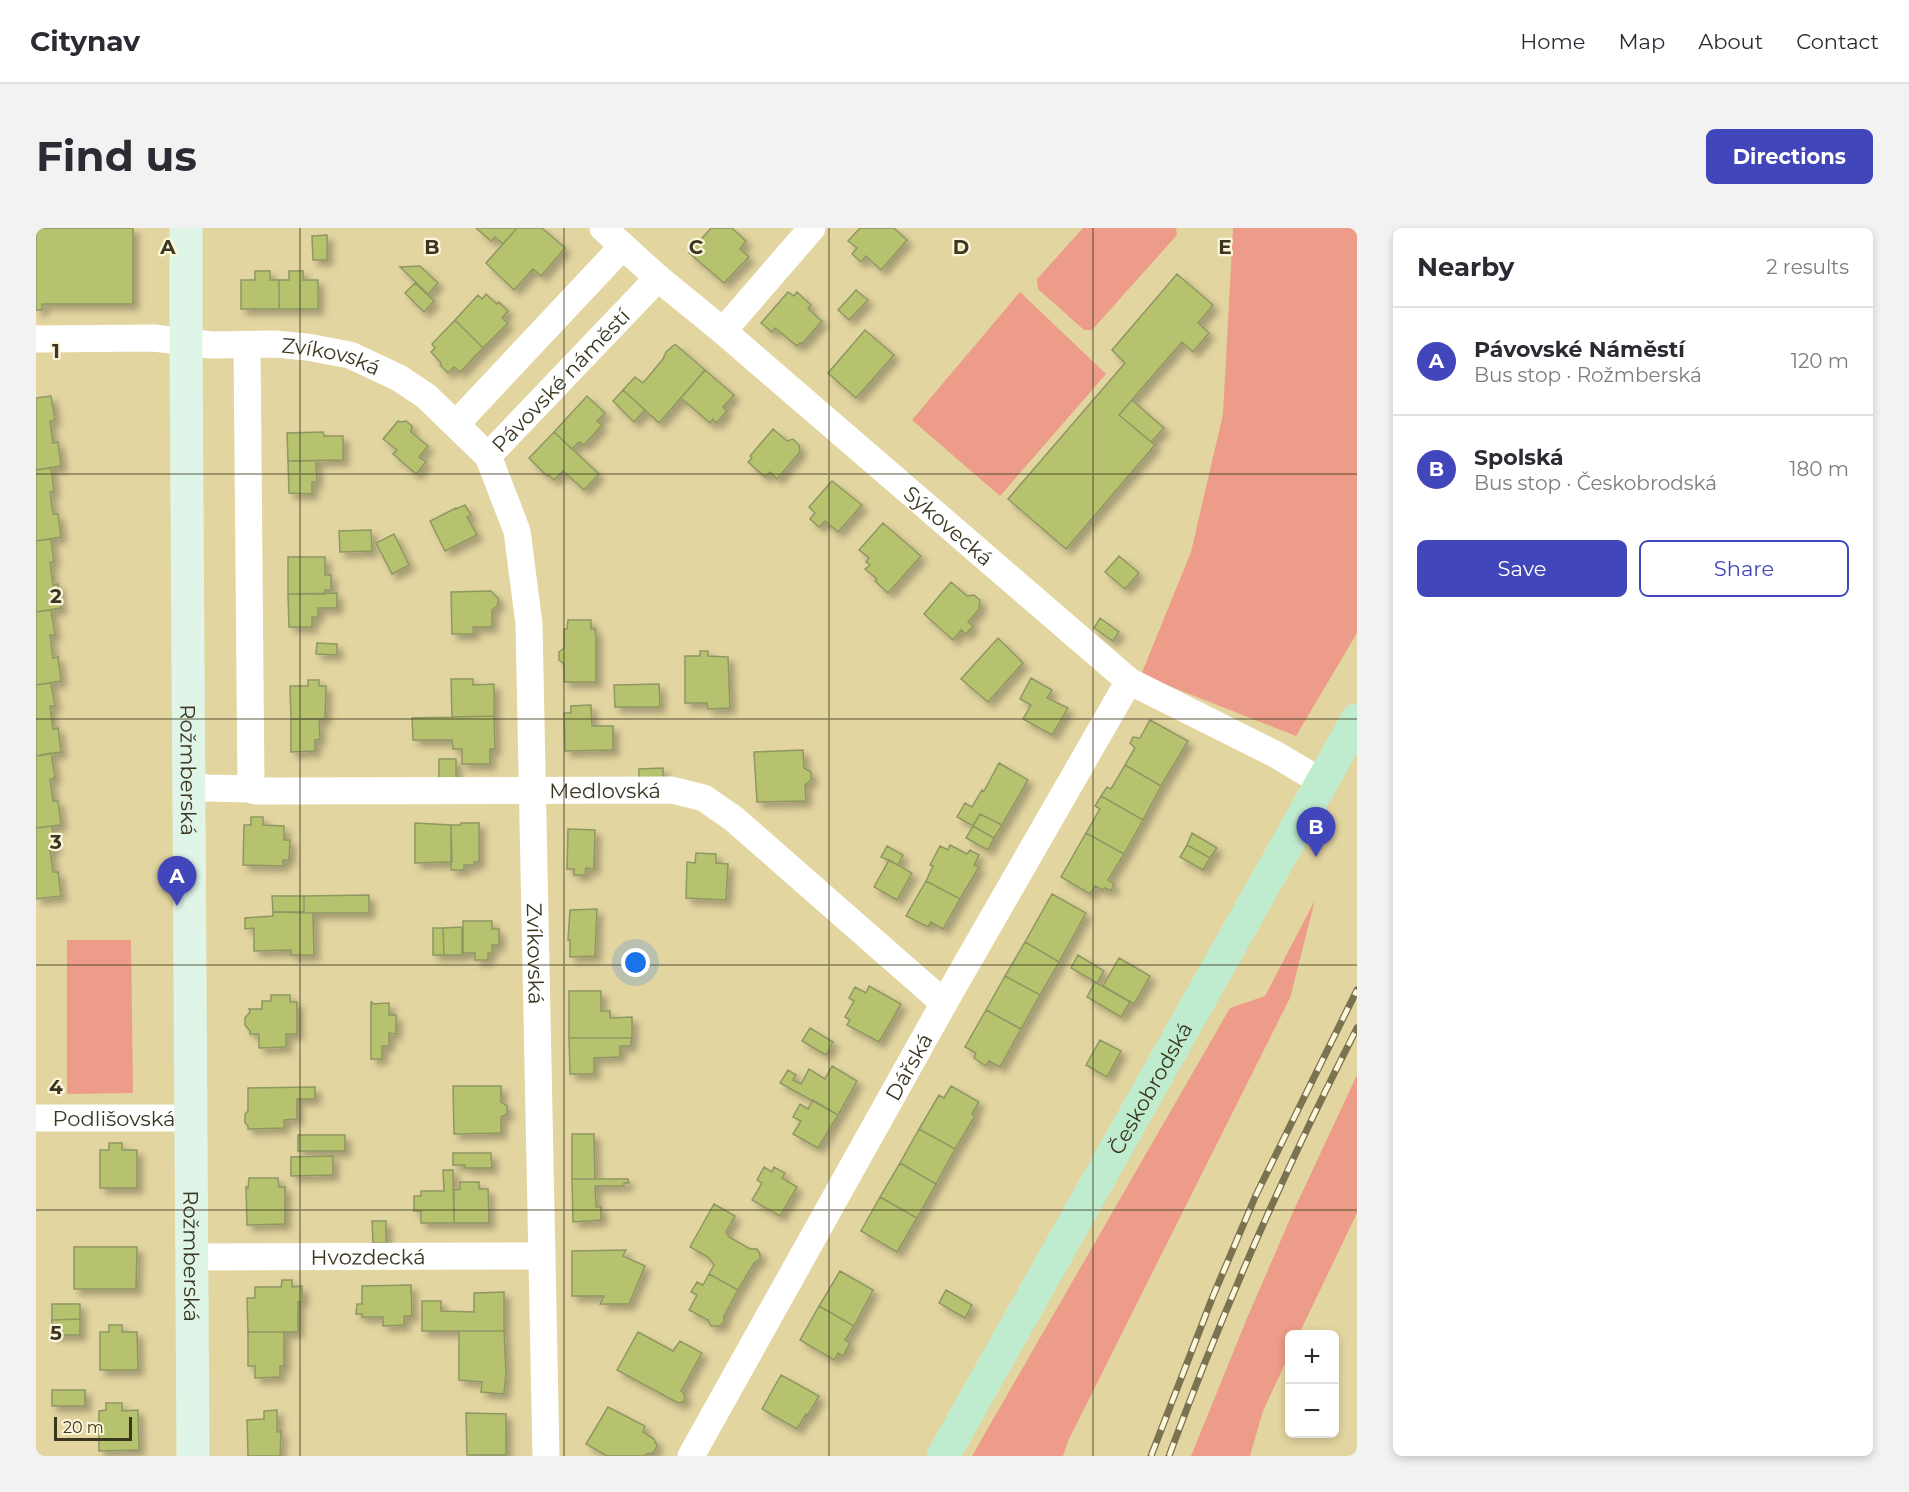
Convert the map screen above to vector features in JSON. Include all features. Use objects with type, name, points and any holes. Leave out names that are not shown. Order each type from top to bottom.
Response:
[{"type":"main road","name":"Českobrodská","points":[[943,1456],[1357,720]]},
{"type":"street","name":"Rožmberská","points":[[186,228],[193,1456]]},
{"type":"street","name":"Sýkovecká","points":[[603,228],[658,278],[723,331],[1129,681],[1275,754],[1322,782]]},
{"type":"street","points":[[723,331],[812,228]]},
{"type":"street","points":[[456,424],[623,246]]},
{"type":"street","name":"Pávovské náměstí","points":[[456,424],[488,456],[658,278]]},
{"type":"street","name":"Zvíkovská","points":[[36,339],[154,338],[211,345],[275,344],[350,355],[399,378],[426,396],[456,424]]},
{"type":"street","points":[[247,345],[251,789]]},
{"type":"street","name":"Zvíkovská","points":[[488,456],[517,531],[529,624],[546,1456]]},
{"type":"street","name":"Dářská","points":[[691,1456],[944,1003],[1129,681]]},
{"type":"street","name":"Medlovská","points":[[190,784],[207,788],[255,791],[672,790],[704,798],[734,819],[944,1003]]},
{"type":"street","name":"Podlišovská","points":[[36,1118],[192,1118]]},
{"type":"street","name":"Hvozdecká","points":[[192,1257],[542,1256]]},
{"type":"shaded area","points":[[1083,228],[1176,228],[1177,235],[1092,330],[1084,330],[1038,289],[1037,279]]},
{"type":"shaded area","points":[[1233,228],[1357,228],[1357,633],[1296,736],[1141,675],[1191,552],[1223,414]]},
{"type":"shaded area","points":[[1020,292],[1106,374],[1000,496],[912,420]]},
{"type":"shaded area","points":[[1315,900],[1290,998],[1068,1441],[1063,1456],[972,1456],[1230,1008],[1265,996]]},
{"type":"shaded area","points":[[67,940],[131,940],[133,1093],[67,1094]]},
{"type":"shaded area","points":[[1357,1075],[1357,1213],[1301,1330],[1285,1330],[1285,1364],[1263,1411],[1250,1456],[1191,1456],[1248,1316],[1293,1212]]},
{"type":"building","points":[[36,228],[133,228],[133,304],[42,304],[42,310],[36,310]]},
{"type":"building","points":[[476,228],[517,228],[503,244],[495,237],[491,241]]},
{"type":"building","points":[[517,228],[542,228],[565,248],[541,276],[533,269],[514,290],[486,263]]},
{"type":"building","points":[[711,228],[732,228],[746,241],[740,249],[749,257],[724,283],[689,253]]},
{"type":"building","points":[[860,228],[894,228],[907,240],[881,270],[866,256],[861,262],[852,254],[857,248],[848,241]]},
{"type":"building","points":[[327,235],[327,260],[313,260],[312,236]]},
{"type":"building","points":[[420,266],[438,283],[428,294],[400,267]]},
{"type":"building","points":[[255,271],[270,271],[270,280],[279,280],[279,309],[241,309],[241,280],[255,280]]},
{"type":"building","points":[[289,271],[303,271],[303,280],[318,280],[318,309],[279,309],[279,280],[289,280]]},
{"type":"building","points":[[1177,274],[1213,305],[1198,323],[1209,333],[1193,352],[1182,342],[1119,415],[1155,445],[1066,549],[1008,499],[1125,363],[1112,350]]},
{"type":"building","points":[[415,283],[434,301],[424,312],[405,293]]},
{"type":"building","points":[[856,290],[868,300],[849,320],[838,310]]},
{"type":"building","points":[[788,292],[794,296],[797,292],[811,305],[808,309],[822,321],[802,344],[797,346],[775,328],[772,332],[761,323]]},
{"type":"building","points":[[486,294],[508,311],[502,318],[508,323],[483,348],[455,320],[478,295],[482,299]]},
{"type":"building","points":[[455,320],[483,348],[460,372],[454,367],[448,373],[431,352],[435,348],[432,344]]},
{"type":"building","points":[[865,330],[894,355],[856,398],[828,373]]},
{"type":"building","points":[[674,345],[705,370],[659,423],[623,390],[635,377],[643,383]]},
{"type":"building","points":[[705,370],[734,395],[723,407],[727,411],[716,423],[713,419],[710,423],[681,398]]},
{"type":"building","points":[[623,390],[645,410],[634,422],[613,401]]},
{"type":"building","points":[[51,396],[55,420],[50,421],[53,443],[58,442],[61,466],[36,470],[36,398]]},
{"type":"building","points":[[587,396],[605,413],[597,421],[602,425],[584,445],[579,442],[572,449],[554,432]]},
{"type":"building","points":[[1132,400],[1164,428],[1151,442],[1119,415]]},
{"type":"building","points":[[398,421],[406,421],[412,426],[411,432],[428,446],[419,457],[426,462],[416,474],[393,454],[397,450],[383,439]]},
{"type":"building","points":[[773,429],[787,441],[793,439],[799,445],[800,452],[777,479],[770,472],[765,477],[748,462],[752,458],[750,456]]},
{"type":"building","points":[[323,432],[324,436],[343,436],[343,460],[288,461],[287,433]]},
{"type":"building","points":[[554,432],[599,474],[584,490],[563,471],[554,480],[549,475],[547,476],[529,458]]},
{"type":"building","points":[[288,461],[316,461],[317,482],[312,482],[312,494],[289,493]]},
{"type":"building","points":[[51,468],[54,491],[50,492],[53,514],[58,514],[61,537],[36,541],[36,470]]},
{"type":"building","points":[[832,481],[862,505],[838,532],[825,521],[819,527],[810,519],[815,513],[809,507]]},
{"type":"building","points":[[465,505],[471,515],[467,517],[477,535],[445,551],[430,521]]},
{"type":"building","points":[[883,523],[921,556],[888,593],[865,569],[870,565],[866,562],[869,558],[859,550]]},
{"type":"building","points":[[371,530],[372,551],[340,552],[339,531]]},
{"type":"building","points":[[394,534],[409,565],[392,574],[376,543]]},
{"type":"building","points":[[51,539],[54,562],[50,562],[53,585],[58,584],[61,608],[36,612],[36,541]]},
{"type":"building","points":[[1119,556],[1139,573],[1125,589],[1105,572]]},
{"type":"building","points":[[288,557],[325,557],[325,575],[331,575],[331,590],[325,590],[325,594],[288,594]]},
{"type":"building","points":[[951,582],[967,596],[974,595],[980,600],[980,608],[968,622],[973,626],[966,634],[961,630],[953,640],[924,614]]},
{"type":"building","points":[[491,591],[498,598],[498,605],[492,610],[492,627],[473,627],[474,634],[452,634],[451,592]]},
{"type":"building","points":[[337,593],[337,608],[318,608],[318,617],[312,617],[312,627],[289,627],[288,594]]},
{"type":"building","points":[[51,610],[55,635],[50,635],[53,658],[58,657],[61,681],[36,685],[36,612]]},
{"type":"building","points":[[1100,618],[1119,632],[1113,641],[1094,628]]},
{"type":"building","points":[[568,620],[591,620],[591,629],[595,629],[596,637],[596,682],[564,682],[564,664],[559,660],[559,652],[564,648],[564,629],[567,629]]},
{"type":"building","points":[[998,638],[1023,663],[988,702],[961,679]]},
{"type":"building","points":[[317,643],[337,644],[337,655],[316,654]]},
{"type":"building","points":[[700,651],[708,651],[708,656],[728,657],[730,708],[708,709],[707,703],[685,703],[685,656],[700,656]]},
{"type":"building","points":[[1031,678],[1052,690],[1047,698],[1068,708],[1052,735],[1023,719],[1031,705],[1020,699]]},
{"type":"building","points":[[451,679],[473,679],[473,685],[494,684],[494,716],[452,717]]},
{"type":"building","points":[[308,680],[319,680],[319,686],[326,686],[325,719],[291,719],[290,686],[308,686]]},
{"type":"building","points":[[51,683],[55,706],[50,706],[53,729],[58,728],[61,752],[36,756],[36,685]]},
{"type":"building","points":[[659,684],[660,707],[615,707],[614,685]]},
{"type":"building","points":[[591,705],[592,726],[613,726],[613,750],[565,751],[564,713],[571,713],[571,706]]},
{"type":"building","points":[[494,716],[495,749],[490,749],[490,764],[462,764],[462,749],[453,749],[452,740],[413,740],[412,718]]},
{"type":"building","points":[[291,719],[319,719],[320,739],[315,740],[315,751],[291,752]]},
{"type":"building","points":[[1150,720],[1188,741],[1161,786],[1125,765],[1135,748],[1130,743],[1133,737],[1140,738]]},
{"type":"building","points":[[803,750],[804,768],[811,772],[811,780],[805,785],[806,801],[757,802],[754,752]]},
{"type":"building","points":[[51,753],[55,778],[50,779],[53,801],[58,801],[61,825],[36,828],[36,756]]},
{"type":"building","points":[[439,759],[456,759],[456,781],[439,781]]},
{"type":"building","points":[[999,763],[1028,780],[1002,825],[980,814],[973,826],[957,817],[965,803],[972,807],[982,790],[984,791]]},
{"type":"building","points":[[1125,765],[1161,786],[1143,820],[1101,796],[1107,787],[1111,789]]},
{"type":"building","points":[[663,768],[663,781],[639,782],[639,769]]},
{"type":"building","points":[[1101,796],[1143,820],[1124,854],[1086,833],[1100,809],[1095,806]]},
{"type":"building","points":[[980,814],[1002,825],[994,838],[973,826]]},
{"type":"building","points":[[251,817],[263,817],[263,825],[284,826],[284,840],[290,840],[289,860],[283,860],[283,866],[243,865],[244,825],[251,825]]},
{"type":"building","points":[[415,823],[451,825],[452,862],[415,863]]},
{"type":"building","points":[[461,823],[479,823],[479,862],[474,862],[474,865],[464,865],[464,870],[451,870],[451,825],[461,825]]},
{"type":"building","points":[[52,826],[55,849],[50,850],[53,872],[58,872],[61,896],[36,899],[36,828]]},
{"type":"building","points":[[973,826],[994,838],[988,850],[966,838]]},
{"type":"building","points":[[568,829],[595,830],[594,869],[586,868],[585,875],[574,875],[574,869],[567,869]]},
{"type":"building","points":[[1086,833],[1124,854],[1108,880],[1114,884],[1111,891],[1095,886],[1090,894],[1061,877]]},
{"type":"building","points":[[1192,833],[1217,848],[1210,858],[1187,845]]},
{"type":"building","points":[[950,845],[967,854],[970,850],[979,855],[974,865],[979,867],[960,899],[926,881],[933,866],[930,865],[940,846],[948,850]]},
{"type":"building","points":[[1187,845],[1210,858],[1203,870],[1180,857]]},
{"type":"building","points":[[887,846],[903,855],[898,865],[881,857]]},
{"type":"building","points":[[696,853],[716,854],[716,863],[728,864],[726,900],[686,898],[687,862],[695,863]]},
{"type":"building","points":[[889,860],[912,873],[897,900],[874,887]]},
{"type":"building","points":[[926,881],[960,899],[943,929],[931,922],[928,927],[906,916]]},
{"type":"building","points":[[1052,894],[1086,913],[1059,962],[1025,942]]},
{"type":"building","points":[[369,895],[369,913],[304,913],[304,896]]},
{"type":"building","points":[[272,896],[304,896],[304,912],[273,912]]},
{"type":"building","points":[[597,909],[595,956],[570,957],[570,940],[568,940],[570,910]]},
{"type":"building","points":[[273,912],[313,913],[314,955],[291,955],[291,950],[254,951],[254,928],[245,929],[245,918],[273,916]]},
{"type":"building","points":[[463,921],[492,921],[492,929],[499,929],[499,945],[492,945],[492,953],[488,953],[488,960],[475,960],[475,953],[463,953]]},
{"type":"building","points":[[462,927],[462,955],[444,955],[443,928]]},
{"type":"building","points":[[433,928],[443,928],[444,955],[433,955]]},
{"type":"building","points":[[1025,942],[1059,962],[1040,995],[1005,976]]},
{"type":"building","points":[[1078,955],[1104,971],[1097,983],[1071,968]]},
{"type":"building","points":[[1119,958],[1150,976],[1134,1004],[1103,986]]},
{"type":"building","points":[[1005,976],[1040,995],[1021,1029],[986,1010]]},
{"type":"building","points":[[1095,982],[1130,1002],[1121,1017],[1087,997]]},
{"type":"building","points":[[869,986],[901,1004],[879,1042],[847,1025],[850,1020],[845,1017],[854,1001],[849,998],[855,987],[866,993]]},
{"type":"building","points":[[569,991],[601,991],[601,1011],[610,1011],[610,1018],[632,1017],[632,1038],[569,1038]]},
{"type":"building","points":[[271,995],[290,995],[290,1002],[297,1002],[297,1034],[286,1034],[286,1047],[259,1048],[259,1034],[250,1034],[245,1025],[245,1018],[250,1012],[249,1009],[262,1009],[262,1001],[271,1001]]},
{"type":"building","points":[[371,1002],[372,1004],[389,1003],[389,1015],[396,1015],[396,1034],[389,1033],[389,1046],[382,1046],[382,1059],[371,1059]]},
{"type":"building","points":[[986,1010],[1021,1029],[1000,1067],[989,1061],[986,1066],[974,1058],[976,1053],[965,1047]]},
{"type":"building","points":[[810,1028],[833,1042],[826,1055],[802,1041]]},
{"type":"building","points":[[569,1038],[631,1038],[631,1046],[620,1046],[620,1057],[594,1058],[594,1074],[570,1074]]},
{"type":"building","points":[[1100,1040],[1121,1051],[1107,1077],[1086,1065]]},
{"type":"building","points":[[832,1066],[857,1081],[838,1115],[780,1083],[788,1070],[796,1075],[793,1080],[801,1084],[809,1069],[825,1079]]},
{"type":"building","points":[[453,1086],[501,1086],[501,1102],[507,1106],[507,1114],[501,1117],[501,1133],[454,1134]]},
{"type":"building","points":[[951,1086],[979,1102],[972,1114],[975,1116],[955,1149],[919,1129],[939,1095],[944,1098]]},
{"type":"building","points":[[315,1087],[315,1099],[297,1099],[297,1119],[284,1120],[284,1128],[248,1129],[245,1114],[248,1111],[248,1088]]},
{"type":"building","points":[[813,1100],[838,1115],[818,1148],[793,1134],[801,1121],[793,1117],[800,1104],[808,1109]]},
{"type":"building","points":[[919,1129],[955,1149],[936,1184],[900,1163]]},
{"type":"building","points":[[572,1134],[594,1134],[595,1179],[572,1179]]},
{"type":"building","points":[[298,1135],[345,1135],[345,1151],[298,1151]]},
{"type":"building","points":[[109,1143],[122,1143],[122,1150],[137,1150],[137,1188],[100,1188],[100,1150],[109,1150]]},
{"type":"building","points":[[453,1153],[491,1153],[492,1168],[465,1168],[465,1165],[453,1165]]},
{"type":"building","points":[[333,1156],[333,1175],[291,1176],[291,1157]]},
{"type":"building","points":[[900,1163],[936,1184],[917,1218],[880,1197]]},
{"type":"building","points":[[764,1167],[772,1172],[774,1167],[785,1173],[782,1178],[797,1187],[780,1216],[752,1200],[762,1183],[757,1180]]},
{"type":"building","points":[[443,1170],[453,1170],[454,1223],[421,1223],[421,1211],[414,1211],[414,1196],[421,1196],[421,1191],[444,1191]]},
{"type":"building","points":[[249,1178],[278,1178],[279,1187],[285,1187],[285,1224],[247,1225],[246,1187],[248,1188]]},
{"type":"building","points":[[572,1179],[628,1179],[629,1183],[624,1183],[624,1186],[595,1186],[596,1207],[601,1207],[601,1220],[573,1222]]},
{"type":"building","points":[[460,1182],[479,1182],[479,1189],[488,1189],[489,1223],[454,1223],[454,1190],[460,1189]]},
{"type":"building","points":[[880,1197],[917,1218],[897,1252],[861,1231]]},
{"type":"building","points":[[714,1204],[735,1216],[726,1232],[729,1237],[750,1249],[757,1249],[760,1254],[760,1259],[754,1263],[738,1290],[709,1274],[714,1265],[708,1257],[690,1247]]},
{"type":"building","points":[[372,1221],[386,1221],[386,1243],[373,1243]]},
{"type":"building","points":[[74,1247],[137,1247],[136,1289],[74,1289]]},
{"type":"building","points":[[626,1250],[623,1256],[645,1266],[629,1304],[600,1304],[604,1296],[572,1296],[572,1251]]},
{"type":"building","points":[[840,1271],[873,1290],[854,1326],[819,1306]]},
{"type":"building","points":[[709,1274],[738,1290],[724,1316],[724,1322],[719,1326],[711,1326],[708,1320],[689,1310],[697,1295],[691,1292],[697,1282],[703,1285]]},
{"type":"building","points":[[282,1280],[292,1280],[292,1287],[302,1286],[302,1302],[298,1302],[298,1332],[248,1332],[247,1298],[255,1298],[255,1287],[281,1287]]},
{"type":"building","points":[[411,1285],[412,1316],[404,1316],[404,1325],[383,1326],[383,1317],[362,1317],[362,1314],[356,1314],[357,1304],[362,1304],[362,1286]]},
{"type":"building","points":[[946,1290],[972,1305],[965,1318],[939,1303]]},
{"type":"building","points":[[504,1292],[504,1331],[422,1331],[422,1301],[441,1301],[441,1311],[474,1312],[474,1293]]},
{"type":"building","points":[[52,1304],[80,1304],[80,1319],[52,1320]]},
{"type":"building","points":[[819,1306],[854,1326],[845,1340],[850,1343],[843,1356],[838,1353],[834,1360],[800,1340]]},
{"type":"building","points":[[80,1319],[80,1335],[52,1335],[52,1320]]},
{"type":"building","points":[[109,1325],[122,1325],[122,1332],[137,1332],[138,1370],[100,1370],[100,1332],[109,1332]]},
{"type":"building","points":[[459,1331],[504,1331],[506,1372],[504,1394],[481,1392],[482,1382],[459,1380]]},
{"type":"building","points":[[248,1332],[284,1332],[284,1366],[280,1366],[280,1377],[255,1378],[255,1366],[248,1366]]},
{"type":"building","points":[[638,1332],[673,1351],[680,1341],[702,1353],[681,1391],[685,1398],[683,1402],[678,1403],[617,1370]]},
{"type":"building","points":[[781,1375],[819,1396],[797,1429],[762,1409]]},
{"type":"building","points":[[52,1390],[85,1390],[85,1406],[52,1406]]},
{"type":"building","points":[[106,1403],[122,1403],[122,1411],[138,1410],[139,1450],[99,1451],[99,1411],[106,1410]]},
{"type":"building","points":[[608,1407],[645,1426],[643,1432],[654,1439],[657,1446],[653,1453],[645,1456],[607,1456],[586,1444]]},
{"type":"building","points":[[277,1410],[277,1432],[281,1431],[280,1456],[248,1456],[247,1420],[264,1419],[264,1411]]},
{"type":"building","points":[[466,1413],[506,1414],[506,1455],[467,1455]]},
{"type":"railway","points":[[1151,1456],[1213,1296],[1256,1195],[1357,990]]},
{"type":"railway","points":[[1169,1456],[1211,1347],[1257,1239],[1305,1133],[1357,1028]]},
{"type":"place","name":"Spolská","points":[[1316,857]]},
{"type":"place","name":"Pávovské Náměstí","points":[[177,906]]}]
